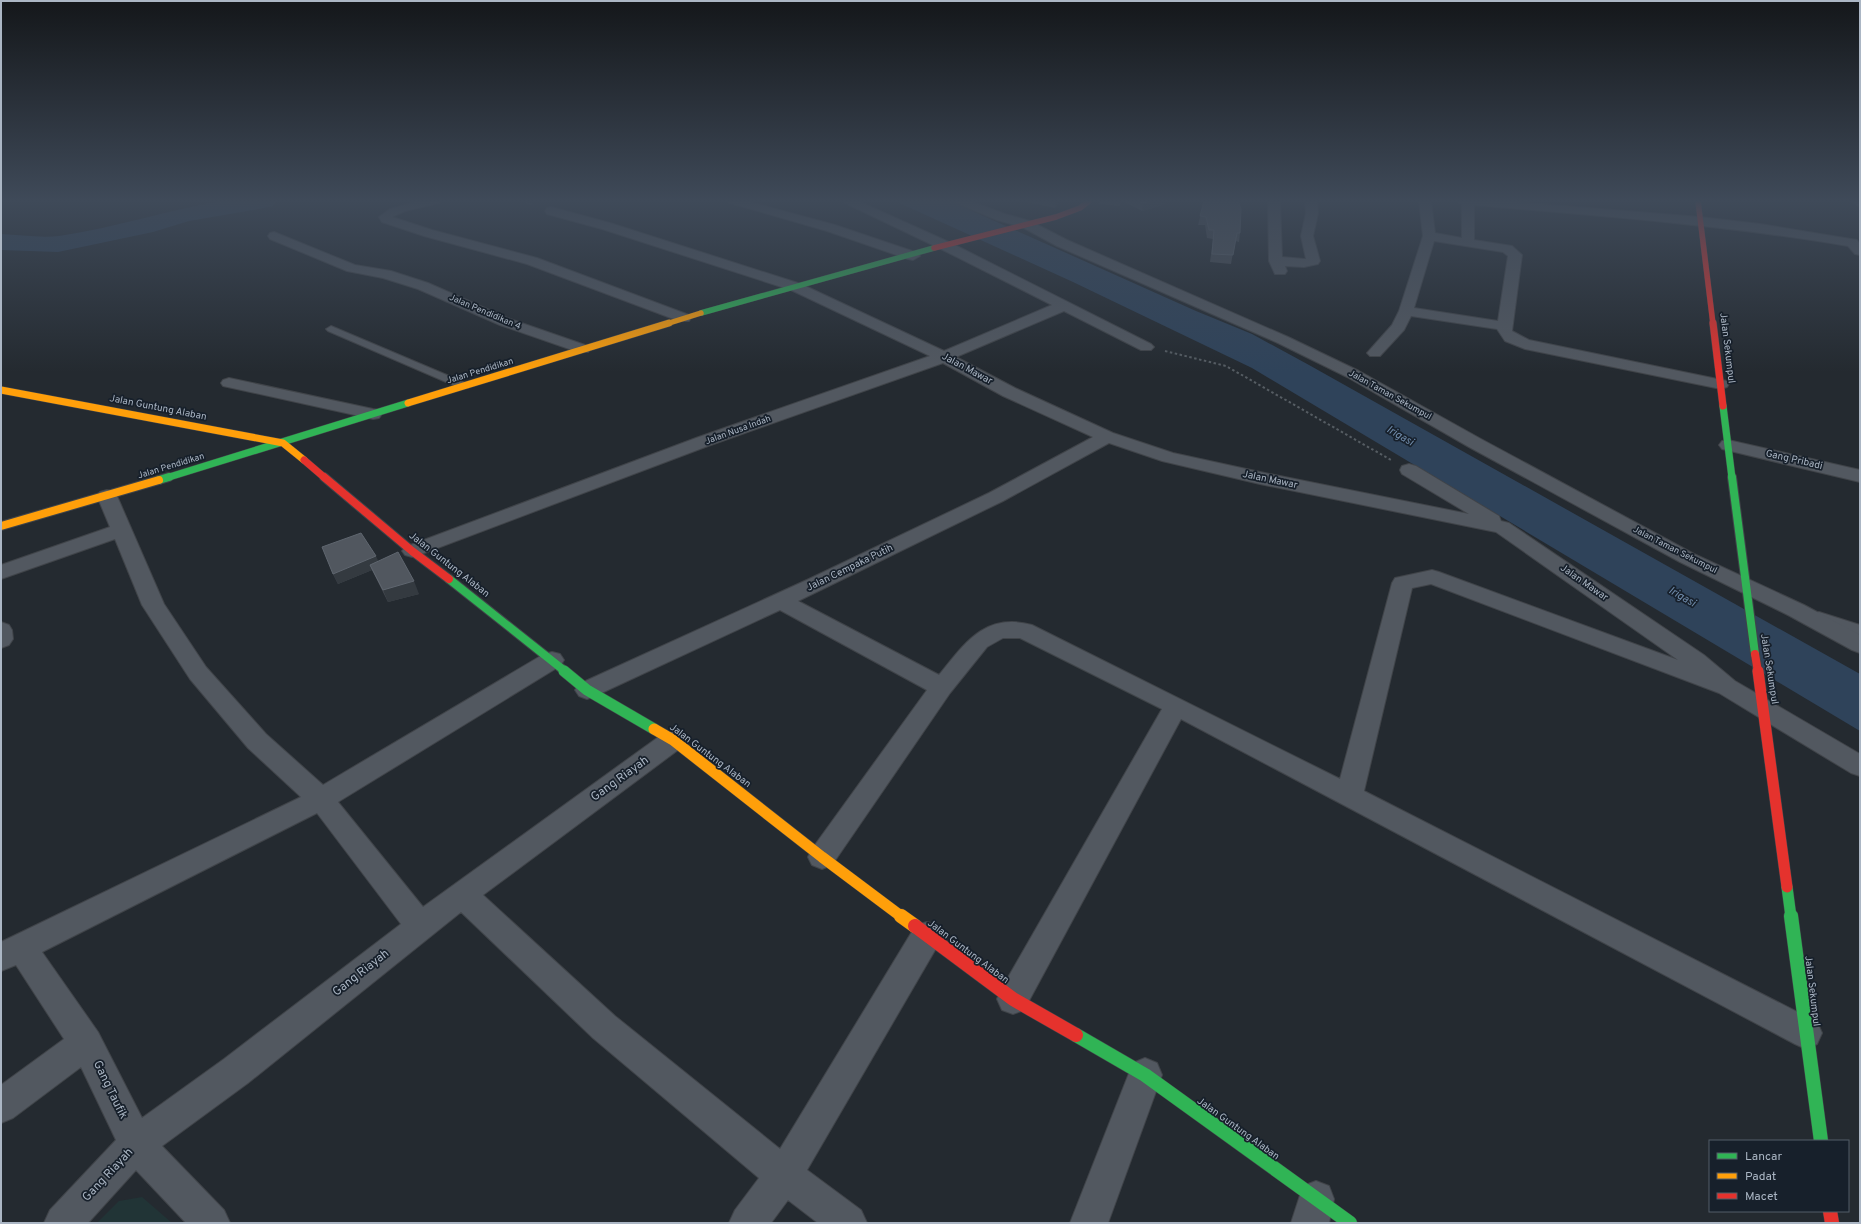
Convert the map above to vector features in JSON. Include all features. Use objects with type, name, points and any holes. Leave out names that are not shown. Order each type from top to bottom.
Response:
[{"type":"street","name":"Jalan Pendidikan 4","points":[[328,258],[352,268],[386,274],[423,286],[505,322],[583,349]]},
{"type":"street","points":[[521,258],[684,318]]},
{"type":"street","name":"Jalan Mawar","points":[[706,258],[796,287],[944,357],[1009,392],[1107,437],[1168,458],[1502,527],[1690,657],[1727,687]]},
{"type":"street","name":"Jalan Pendidikan","points":[[1,526],[108,496],[684,318],[905,258]]},
{"type":"street","points":[[970,258],[1146,347]]},
{"type":"street","name":"Jalan Taman Sekumpul","points":[[1096,258],[1283,340],[1353,374],[1475,443],[1687,558],[1747,595],[1796,610],[1860,645]]},
{"type":"street","points":[[1278,258],[1278,266],[1314,261],[1313,258]]},
{"type":"street","points":[[1375,353],[1399,327],[1406,311],[1422,258]]},
{"type":"street","points":[[1516,258],[1504,331],[1507,335],[1525,344],[1720,384]]},
{"type":"street","name":"Jalan Sekumpul","points":[[1705,258],[1758,679],[1764,709],[1821,1140]]},
{"type":"street","name":"Jalan Nusa Indah","points":[[412,551],[702,442],[944,357],[1063,306]]},
{"type":"street","points":[[1406,311],[1505,326]]},
{"type":"street","points":[[229,383],[373,414]]},
{"type":"street","name":"Jalan Guntung Alaban","points":[[1,390],[282,443],[412,551],[522,634],[587,690],[673,740],[822,857],[1013,999],[1145,1075],[1313,1211],[1350,1223]]},
{"type":"street","name":"Jalan Cempaka Putih","points":[[587,690],[780,601],[996,498],[1107,437]]},
{"type":"street","name":"Gang Pribadi","points":[[1728,445],[1860,476]]},
{"type":"street","points":[[1409,470],[1502,527]]},
{"type":"street","points":[[108,496],[153,605],[198,673],[257,742],[321,799],[420,926]]},
{"type":"street","points":[[1,572],[122,530]]},
{"type":"street","points":[[1349,796],[1403,583],[1432,577],[1727,687],[1860,766]]},
{"type":"street","points":[[780,601],[942,687]]},
{"type":"street","points":[[1,630],[1,640]]},
{"type":"street","points":[[822,857],[942,687],[979,642],[998,630],[1024,630],[1176,706],[1806,1033]]},
{"type":"street","points":[[11,952],[321,799],[552,660]]},
{"type":"street","points":[[1013,999],[1176,706]]},
{"type":"street","name":"Gang Riayah","points":[[63,1223],[136,1144],[236,1071],[462,894],[673,740]]},
{"type":"street","points":[[462,894],[604,1027],[784,1175],[848,1223]]},
{"type":"street","points":[[748,1223],[784,1175],[926,935]]},
{"type":"street","name":"Gang Taufik","points":[[11,952],[86,1043],[136,1144],[211,1223]]},
{"type":"street","points":[[1,1106],[86,1043]]},
{"type":"street","points":[[1089,1223],[1145,1075]]},
{"type":"street","points":[[1830,1212],[1832,1223]]},
{"type":"lane","points":[[331,329],[464,386]]},
{"type":"lane","points":[[1796,610],[1860,630]]},
{"type":"path","points":[[1146,347],[1226,366],[1409,470]]},
{"type":"shaded area","points":[[142,1197],[172,1223],[97,1223],[119,1201]]},
{"type":"water","name":"Irigasi","points":[[1021,258],[1078,258],[1196,311],[1252,334],[1860,674],[1860,731],[1252,368]]},
{"type":"building","points":[[361,533],[376,556],[333,574],[322,547]]},
{"type":"building","points":[[398,552],[414,581],[383,590],[370,565]]},
{"type":"traffic: fast","points":[[701,313],[898,258]]},
{"type":"traffic: fast","points":[[159,480],[408,403]]},
{"type":"traffic: fast","points":[[1723,406],[1755,654]]},
{"type":"traffic: fast","points":[[449,579],[521,635],[587,690],[654,729]]},
{"type":"traffic: fast","points":[[1787,887],[1821,1140]]},
{"type":"traffic: fast","points":[[1076,1035],[1145,1075],[1350,1223]]},
{"type":"traffic: slow","points":[[408,403],[701,313]]},
{"type":"traffic: slow","points":[[1,390],[283,443],[304,460]]},
{"type":"traffic: slow","points":[[1,526],[159,480]]},
{"type":"traffic: slow","points":[[654,729],[673,740],[822,857],[915,926]]},
{"type":"traffic: jam","points":[[1705,258],[1723,406]]},
{"type":"traffic: jam","points":[[304,460],[412,551],[449,579]]},
{"type":"traffic: jam","points":[[1755,654],[1764,709],[1787,887]]},
{"type":"traffic: jam","points":[[915,926],[1013,999],[1076,1035]]},
{"type":"traffic: jam","points":[[1830,1212],[1832,1223]]}]
